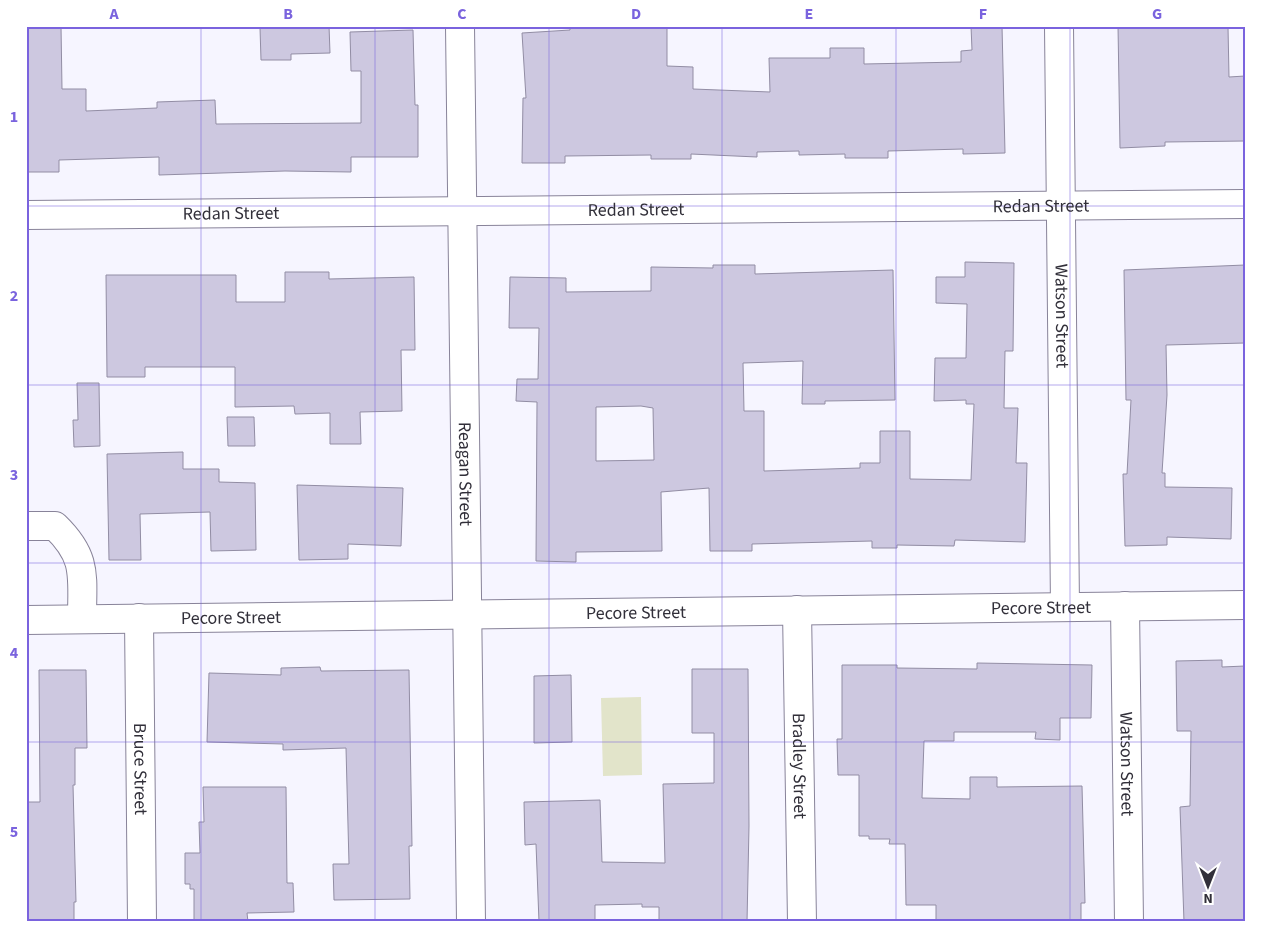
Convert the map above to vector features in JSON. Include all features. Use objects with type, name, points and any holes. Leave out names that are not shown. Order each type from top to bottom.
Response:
[{"type":"street","name":"Reagan Street","points":[[460,26],[471,922]]},
{"type":"street","name":"Watson Street","points":[[1059,26],[1065,607]]},
{"type":"street","name":"Redan Street","points":[[26,215],[462,213],[1245,204]]},
{"type":"street","points":[[26,526],[54,526],[72,546],[82,566],[82,619]]},
{"type":"street","name":"Pecore Street","points":[[26,620],[468,613],[1245,605]]},
{"type":"street","name":"Watson Street","points":[[1125,606],[1129,922]]},
{"type":"street","name":"Bradley Street","points":[[798,610],[802,922]]},
{"type":"street","name":"Bruce Street","points":[[139,618],[142,922]]},
{"type":"green space","points":[[641,697],[642,775],[603,776],[601,698]]},
{"type":"building","points":[[26,26],[61,26],[62,89],[86,89],[86,111],[157,108],[157,102],[215,100],[216,124],[361,123],[361,71],[351,71],[350,32],[413,30],[415,105],[418,105],[418,157],[351,157],[351,172],[285,171],[159,175],[159,157],[59,160],[59,172],[27,172]]},
{"type":"building","points":[[329,26],[330,53],[291,54],[291,60],[261,60],[260,28]]},
{"type":"building","points":[[570,26],[667,26],[667,66],[693,67],[693,89],[770,92],[769,58],[830,58],[830,48],[864,48],[864,64],[961,62],[961,51],[972,50],[971,26],[1002,26],[1005,153],[963,154],[963,149],[888,151],[888,158],[845,158],[845,154],[799,155],[799,151],[757,152],[757,157],[691,154],[691,159],[651,159],[651,155],[565,156],[565,163],[522,163],[523,98],[526,98],[522,33],[570,30]]},
{"type":"building","points":[[1118,26],[1228,27],[1229,77],[1245,76],[1245,141],[1165,142],[1165,146],[1120,148]]},
{"type":"building","points":[[965,262],[1014,263],[1013,351],[1005,351],[1004,408],[1018,408],[1016,463],[1027,463],[1025,542],[955,540],[954,546],[897,545],[897,548],[872,548],[872,541],[752,544],[752,551],[710,551],[709,488],[661,492],[662,551],[576,552],[576,562],[536,561],[537,402],[516,401],[517,379],[538,379],[539,328],[509,328],[510,277],[566,278],[566,292],[651,291],[651,267],[713,268],[713,265],[755,265],[755,274],[893,270],[895,400],[825,401],[825,404],[802,404],[803,361],[743,363],[744,411],[764,411],[764,471],[860,468],[860,463],[880,463],[880,431],[910,431],[910,479],[971,480],[974,404],[966,404],[966,400],[934,401],[935,358],[966,358],[967,304],[936,303],[936,277],[965,277]],"holes":[[[641,406],[653,408],[654,460],[596,461],[596,407]]]},
{"type":"building","points":[[1245,265],[1245,343],[1166,345],[1167,395],[1162,473],[1165,473],[1165,487],[1232,488],[1231,539],[1167,537],[1167,545],[1125,546],[1123,474],[1127,474],[1131,400],[1126,400],[1124,270]]},
{"type":"building","points":[[285,272],[329,272],[329,279],[414,277],[415,350],[401,350],[402,411],[360,412],[361,444],[330,444],[330,413],[295,414],[294,406],[235,407],[235,367],[145,367],[145,377],[107,377],[106,275],[236,275],[236,302],[285,302]]},
{"type":"building","points":[[77,383],[99,383],[100,446],[74,447],[73,420],[78,420]]},
{"type":"building","points":[[227,417],[254,417],[255,446],[228,446]]},
{"type":"building","points":[[183,452],[183,469],[219,469],[219,482],[255,483],[256,550],[211,551],[210,512],[140,514],[141,560],[109,560],[107,454]]},
{"type":"building","points":[[297,485],[403,488],[401,546],[348,544],[348,559],[299,560]]},
{"type":"building","points":[[1222,660],[1222,667],[1245,666],[1245,922],[1184,922],[1180,807],[1190,806],[1191,731],[1177,731],[1176,661]]},
{"type":"building","points":[[977,663],[1092,665],[1091,718],[1060,718],[1060,740],[1035,739],[1036,732],[954,732],[954,741],[924,741],[922,798],[970,799],[970,777],[997,777],[997,787],[1082,786],[1085,903],[1081,903],[1081,922],[936,922],[936,905],[906,905],[905,844],[889,844],[890,839],[869,839],[869,836],[859,836],[859,775],[838,775],[837,739],[842,739],[842,665],[897,665],[897,668],[977,669]]},
{"type":"building","points":[[320,667],[321,671],[409,670],[412,846],[409,846],[410,899],[334,900],[333,864],[349,864],[346,748],[283,750],[283,744],[207,742],[209,673],[281,675],[281,668]]},
{"type":"building","points":[[692,669],[748,669],[749,826],[747,922],[659,922],[659,907],[642,907],[642,904],[595,905],[595,922],[539,922],[536,844],[525,845],[524,802],[600,800],[602,862],[665,863],[663,784],[714,783],[714,733],[692,733]]},
{"type":"building","points":[[39,670],[86,670],[87,748],[75,748],[75,785],[73,785],[76,902],[74,902],[74,922],[26,922],[26,802],[40,802]]},
{"type":"building","points":[[571,675],[572,742],[534,743],[534,676]]},
{"type":"building","points":[[203,787],[286,787],[287,883],[293,883],[294,912],[247,913],[248,922],[194,922],[194,889],[190,889],[190,884],[185,884],[185,853],[200,853],[199,822],[204,822]]}]
